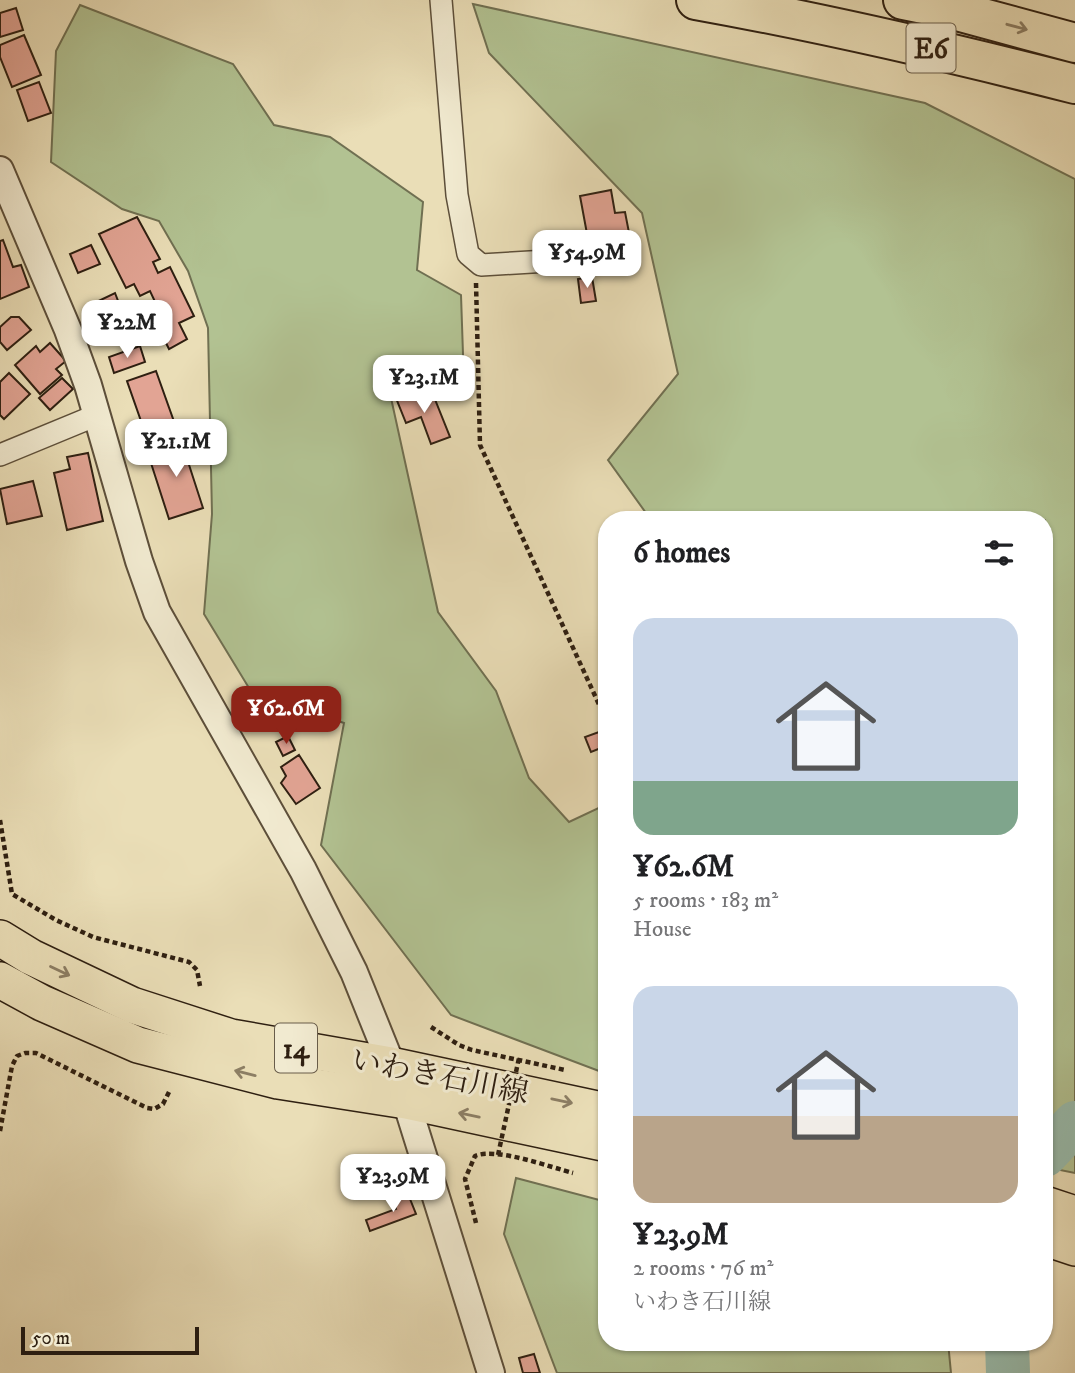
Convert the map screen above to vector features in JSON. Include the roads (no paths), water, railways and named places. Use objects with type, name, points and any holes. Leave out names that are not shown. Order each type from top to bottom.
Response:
[{"type":"highway","name":"E6","points":[[696,0],[786,16],[954,53],[1075,84]]},
{"type":"highway","name":"E6","points":[[903,0],[957,11],[1075,43]]},
{"type":"highway","points":[[786,16],[951,72],[1075,108]]},
{"type":"main road","name":"いわき石川線","points":[[0,938],[31,957],[132,1005],[231,1037],[391,1065],[598,1109]]},
{"type":"main road","name":"いわき石川線","points":[[0,980],[42,1003],[138,1045],[278,1081],[406,1101],[598,1142]]},
{"type":"main road","points":[[1053,1207],[1075,1214]]},
{"type":"main road","points":[[1053,1241],[1075,1248]]},
{"type":"street","points":[[441,0],[457,195],[468,254],[481,265],[581,259]]},
{"type":"street","points":[[0,170],[68,330],[139,561],[158,612],[303,870],[354,972],[406,1101],[491,1373]]},
{"type":"street","points":[[0,455],[96,415]]},
{"type":"waterway","points":[[1053,1146],[1075,1123]]},
{"type":"waterway","points":[[1007,1351],[1008,1373]]}]
